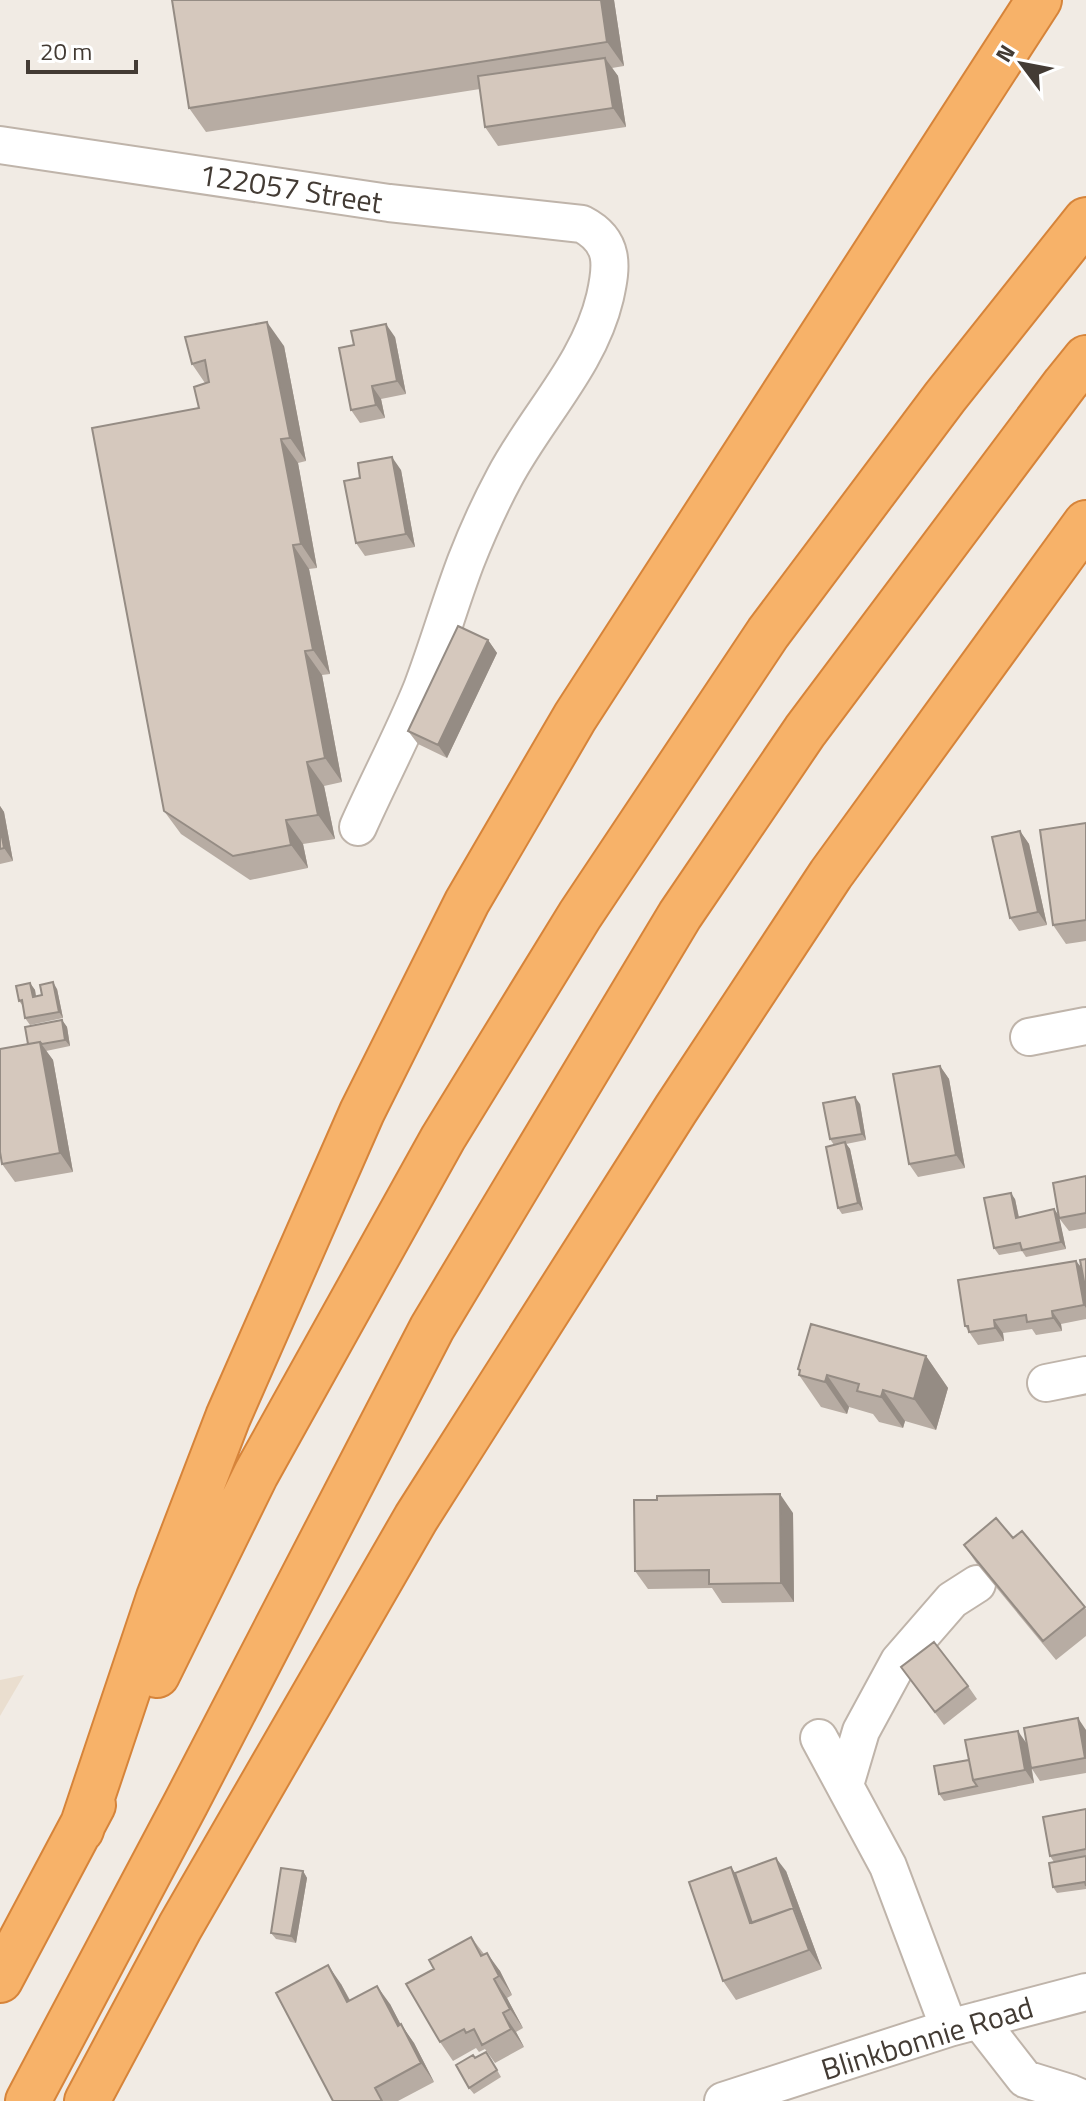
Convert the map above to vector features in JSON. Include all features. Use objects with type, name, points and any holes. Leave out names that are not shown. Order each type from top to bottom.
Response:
[{"type":"highway","points":[[81,1830],[159,1597],[228,1417],[362,1112],[467,902],[575,717],[1039,0]]},
{"type":"highway","points":[[0,1980],[81,1830],[256,1474],[443,1138],[580,915],[768,633],[945,397],[1086,220]]},
{"type":"highway","points":[[28,2101],[432,1328],[680,915],[805,731],[1086,358]]},
{"type":"highway","points":[[87,2101],[180,1927],[416,1518],[676,1109],[831,874],[1086,523]]},
{"type":"street","name":"122057 Street","points":[[0,145],[389,203],[582,224],[592,229],[609,251],[610,270],[596,323],[577,363],[505,476],[466,559],[422,688],[358,827]]},
{"type":"street","points":[[1029,1037],[1086,1026]]},
{"type":"street","points":[[1046,1383],[1086,1375]]},
{"type":"street","points":[[845,1785],[861,1731],[899,1661],[952,1600],[977,1584]]},
{"type":"street","points":[[819,1738],[888,1866],[964,2024],[1025,2079],[1081,2095]]},
{"type":"street","name":"Blinkbonnie Road","points":[[723,2101],[964,2024],[1086,1992]]},
{"type":"shaded area","points":[[24,1675],[0,1716],[0,1680]]},
{"type":"building","points":[[172,0],[601,0],[607,42],[189,108]]},
{"type":"building","points":[[605,58],[613,108],[485,127],[478,76]]},
{"type":"building","points":[[267,322],[290,438],[281,439],[301,544],[293,545],[313,650],[305,651],[325,758],[307,762],[318,815],[286,820],[291,845],[233,856],[164,811],[92,428],[199,408],[194,387],[209,382],[205,360],[192,364],[185,337]]},
{"type":"building","points":[[386,324],[397,381],[372,386],[376,405],[351,410],[339,348],[354,345],[351,331]]},
{"type":"building","points":[[392,457],[406,534],[356,543],[344,481],[360,478],[358,463]]},
{"type":"building","points":[[458,626],[488,640],[438,745],[408,731]]},
{"type":"building","points":[[1086,823],[1086,920],[1053,925],[1040,830]]},
{"type":"building","points":[[0,826],[4,848],[0,849]]},
{"type":"building","points":[[1020,831],[1038,912],[1010,918],[992,837]]},
{"type":"building","points":[[53,982],[59,1012],[25,1018],[16,986],[30,983],[33,997],[42,995],[40,985]]},
{"type":"building","points":[[62,1020],[65,1040],[28,1044],[25,1027]]},
{"type":"building","points":[[40,1042],[60,1153],[2,1164],[0,1049]]},
{"type":"building","points":[[940,1066],[956,1155],[909,1164],[893,1074]]},
{"type":"building","points":[[855,1097],[862,1134],[830,1139],[823,1103]]},
{"type":"building","points":[[845,1142],[858,1203],[838,1208],[826,1147]]},
{"type":"building","points":[[1086,1176],[1086,1213],[1059,1218],[1053,1183]]},
{"type":"building","points":[[1011,1193],[1016,1218],[1054,1209],[1061,1242],[1022,1250],[1020,1243],[994,1248],[984,1198]]},
{"type":"building","points":[[1086,1259],[1086,1292],[1080,1260]]},
{"type":"building","points":[[1076,1261],[1084,1305],[1052,1311],[1053,1318],[1027,1322],[1026,1315],[994,1320],[995,1328],[969,1332],[968,1326],[965,1326],[958,1280]]},
{"type":"building","points":[[811,1324],[926,1356],[914,1399],[883,1390],[881,1397],[857,1391],[859,1384],[827,1375],[825,1382],[799,1375]]},
{"type":"building","points":[[780,1494],[781,1583],[709,1584],[709,1570],[635,1571],[634,1500],[657,1500],[657,1496]]},
{"type":"building","points":[[996,1518],[1013,1538],[1022,1531],[1085,1607],[1043,1641],[964,1545]]},
{"type":"building","points":[[934,1642],[968,1686],[935,1712],[901,1667]]},
{"type":"building","points":[[1078,1718],[1085,1758],[1031,1768],[1024,1728]]},
{"type":"building","points":[[1018,1731],[1025,1770],[973,1780],[965,1740]]},
{"type":"building","points":[[969,1760],[977,1786],[939,1794],[934,1766]]},
{"type":"building","points":[[1086,1809],[1086,1849],[1050,1856],[1043,1817]]},
{"type":"building","points":[[1086,1856],[1086,1886],[1085,1882],[1053,1887],[1049,1863]]},
{"type":"building","points":[[776,1858],[794,1909],[752,1923],[735,1873]]},
{"type":"building","points":[[731,1867],[750,1923],[793,1908],[809,1950],[723,1981],[689,1882]]},
{"type":"building","points":[[281,1868],[303,1871],[291,1936],[271,1933]]},
{"type":"building","points":[[471,1937],[481,1956],[487,1953],[499,1976],[494,1979],[510,2009],[503,2013],[511,2029],[482,2045],[474,2029],[466,2033],[464,2029],[440,2042],[406,1984],[434,1969],[429,1960]]},
{"type":"building","points":[[328,1965],[347,2002],[377,1986],[421,2063],[375,2088],[382,2101],[333,2101],[276,1993]]},
{"type":"building","points":[[486,2052],[497,2070],[469,2088],[456,2065],[473,2055],[475,2058]]}]
